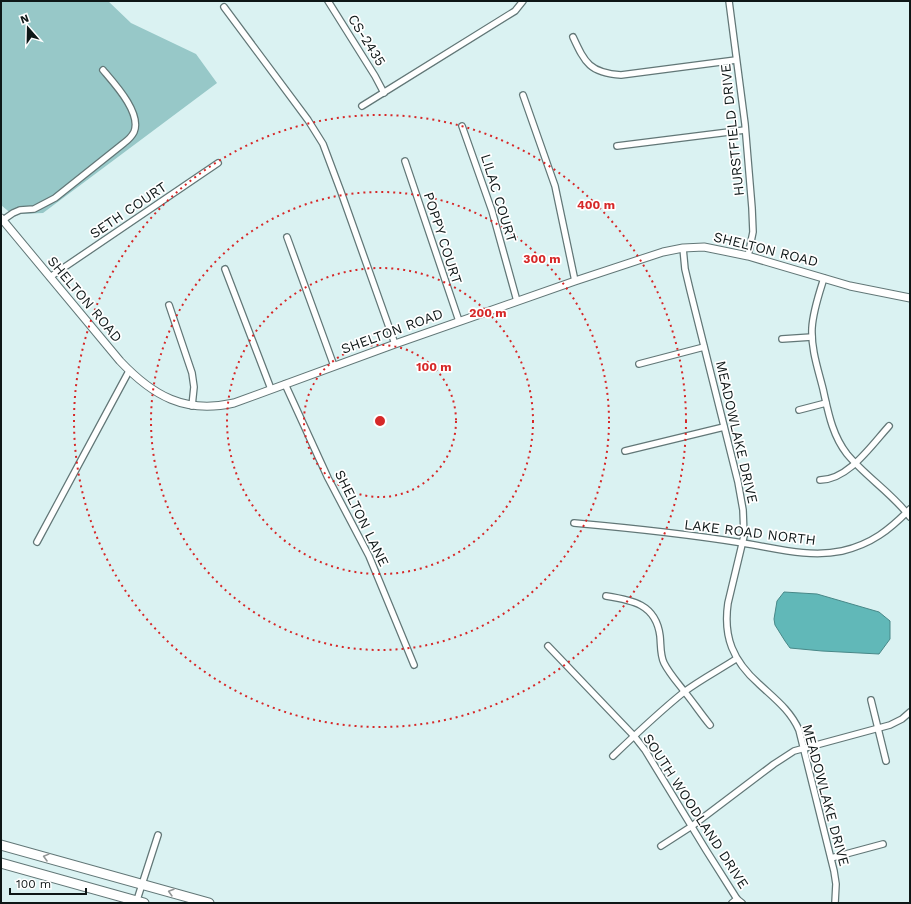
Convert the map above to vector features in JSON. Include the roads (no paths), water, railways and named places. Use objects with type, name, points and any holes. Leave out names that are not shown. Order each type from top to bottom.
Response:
[{"type":"highway","points":[[1,845],[209,903]]},
{"type":"highway","points":[[1,863],[139,902]]},
{"type":"street","name":"CS-2435","points":[[328,1],[384,93]]},
{"type":"street","points":[[362,106],[516,11],[523,1]]},
{"type":"street","name":"HURSTFIELD DRIVE","points":[[728,1],[745,130],[753,232],[748,256]]},
{"type":"street","points":[[224,7],[308,120],[323,144],[395,344]]},
{"type":"street","points":[[572,37],[581,54],[594,70],[608,74],[621,75],[736,60]]},
{"type":"street","points":[[2,219],[20,210],[34,209],[55,198],[133,135],[136,124],[132,110],[103,70]]},
{"type":"street","points":[[523,95],[555,186],[575,281]]},
{"type":"street","name":"LILAC COURT","points":[[462,126],[492,211],[517,301]]},
{"type":"street","points":[[617,146],[745,130]]},
{"type":"street","name":"POPPY COURT","points":[[404,161],[458,321]]},
{"type":"street","name":"SETH COURT","points":[[50,277],[218,163]]},
{"type":"street","name":"SHELTON ROAD","points":[[2,219],[130,371],[144,384],[164,396],[192,406],[208,407],[243,400],[458,321],[663,252],[683,248],[704,247],[748,256],[850,286],[910,298]]},
{"type":"street","points":[[287,237],[334,366]]},
{"type":"street","name":"MEADOWLAKE DRIVE","points":[[683,248],[688,283],[742,501],[744,520],[743,543],[726,613],[727,632],[736,659],[745,671],[787,710],[799,730],[831,858],[836,884],[835,903]]},
{"type":"street","points":[[225,269],[271,389]]},
{"type":"street","points":[[824,278],[816,307],[812,337],[816,362],[836,437],[846,453],[855,463],[909,513]]},
{"type":"street","points":[[169,305],[192,372],[194,387],[192,406]]},
{"type":"street","points":[[782,339],[812,337]]},
{"type":"street","points":[[639,364],[704,347]]},
{"type":"street","points":[[37,542],[130,371]]},
{"type":"street","name":"SHELTON LANE","points":[[285,384],[328,478],[369,556],[414,665]]},
{"type":"street","points":[[799,410],[826,403]]},
{"type":"street","points":[[820,480],[828,480],[840,475],[855,463],[889,426]]},
{"type":"street","points":[[624,451],[724,427]]},
{"type":"street","name":"LAKE ROAD NORTH","points":[[574,523],[825,554],[856,547],[876,538],[909,513]]},
{"type":"street","points":[[606,596],[636,602],[654,616],[659,629],[661,656],[663,662],[710,725]]},
{"type":"street","name":"SOUTH WOODLAND DRIVE","points":[[548,646],[634,736],[645,750],[740,901]]},
{"type":"street","points":[[613,756],[685,692],[736,659]]},
{"type":"street","points":[[870,700],[886,760]]},
{"type":"street","points":[[661,846],[692,826],[774,764],[794,751],[896,723],[910,712]]},
{"type":"street","points":[[139,902],[142,884],[158,835]]},
{"type":"street","points":[[831,858],[883,844]]},
{"type":"street","points":[[732,903],[740,901]]}]
